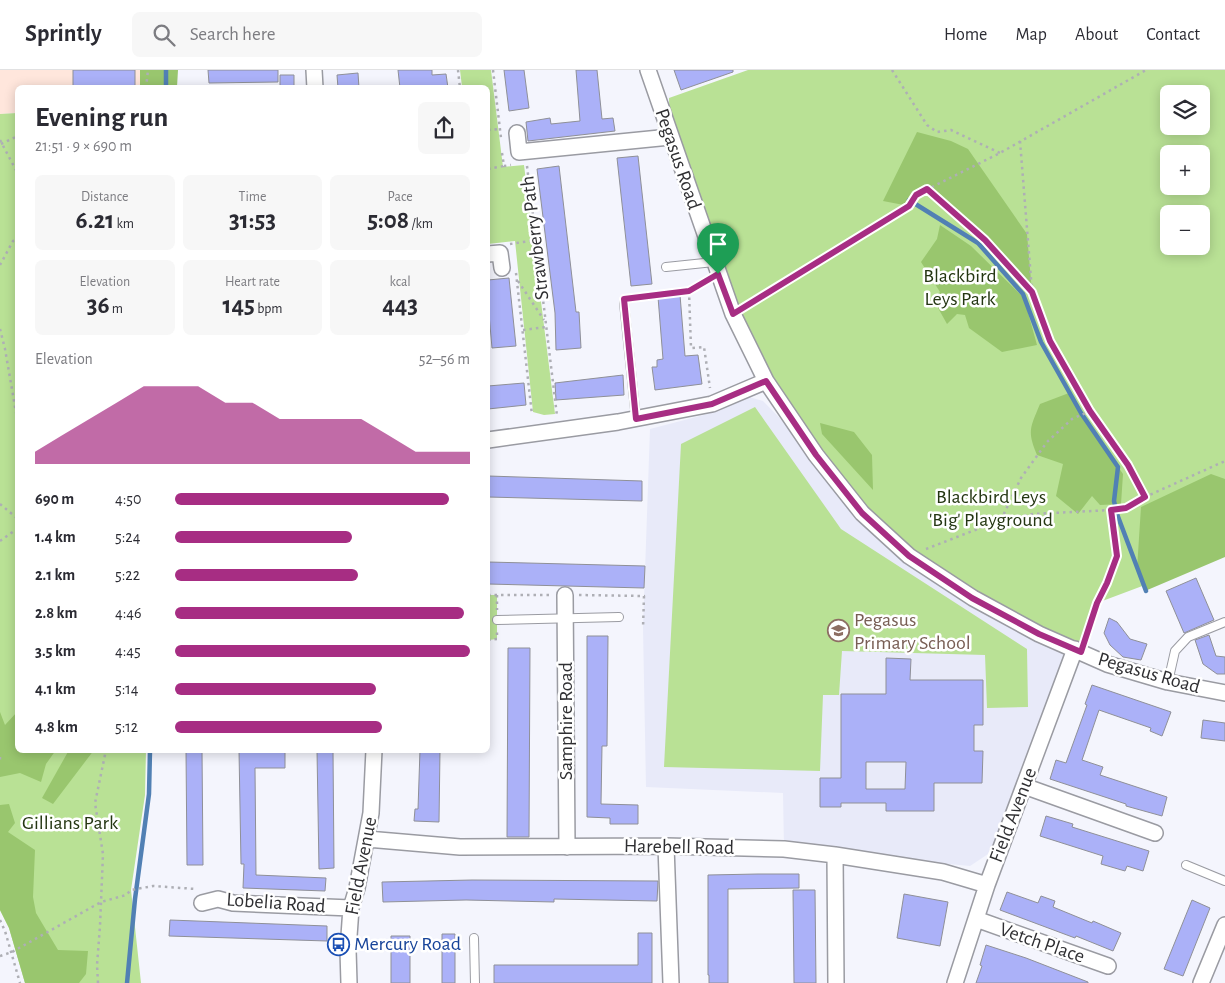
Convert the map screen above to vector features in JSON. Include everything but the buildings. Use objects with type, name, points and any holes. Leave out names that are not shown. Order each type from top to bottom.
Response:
[{"type":"street","points":[[314,70],[315,85]]},
{"type":"street","name":"Pegasus Road","points":[[648,70],[733,314],[766,381],[816,455],[862,513],[909,556],[972,598],[1039,634],[1107,664],[1168,682],[1225,693]]},
{"type":"street","name":"Strawberry Path","points":[[517,134],[519,152],[670,137]]},
{"type":"street","points":[[490,254],[500,253],[509,268]]},
{"type":"street","points":[[490,440],[636,419],[712,404],[766,381]]},
{"type":"street","name":"Samphire Road","points":[[565,595],[567,846]]},
{"type":"street","name":"Field Avenue","points":[[955,983],[987,885],[1078,651]]},
{"type":"street","name":"Field Avenue","points":[[349,983],[348,950],[351,908],[367,839],[374,778],[374,753]]},
{"type":"street","points":[[1024,786],[1155,833]]},
{"type":"street","name":"Harebell Road","points":[[367,839],[460,847],[666,846],[784,849],[836,855],[943,872],[987,885]]},
{"type":"street","points":[[666,846],[671,983]]},
{"type":"street","points":[[836,855],[836,983]]},
{"type":"street","name":"Lobelia Road","points":[[202,902],[218,899],[233,902],[351,908]]},
{"type":"street","name":"Vetch Place","points":[[976,919],[1108,966]]},
{"type":"street","points":[[1201,983],[1225,925]]},
{"type":"lane","points":[[666,267],[716,268]]},
{"type":"lane","points":[[624,303],[636,419]]},
{"type":"lane","points":[[497,620],[619,617]]},
{"type":"lane","points":[[1168,682],[1175,651],[1188,637],[1225,622]]},
{"type":"lane","points":[[1186,866],[1225,881]]},
{"type":"lane","points":[[474,938],[475,983]]},
{"type":"path","points":[[146,85],[148,70]]},
{"type":"path","points":[[458,70],[460,85]]},
{"type":"path","name":"Strawberry Path","points":[[493,70],[504,166],[519,164]]},
{"type":"path","points":[[892,70],[927,124],[937,132],[951,130],[1000,153]]},
{"type":"path","points":[[733,314],[909,206],[916,195],[1000,153],[1146,70]]},
{"type":"path","points":[[15,137],[0,143],[15,169]]},
{"type":"path","points":[[1020,140],[1032,292],[1050,341],[1088,412],[1128,465],[1145,497]]},
{"type":"path","name":"Strawberry Path","points":[[526,163],[558,430]]},
{"type":"path","points":[[490,169],[504,166]]},
{"type":"path","points":[[927,189],[985,240],[1032,292]]},
{"type":"path","points":[[0,265],[15,240]]},
{"type":"path","points":[[513,244],[514,251]]},
{"type":"path","points":[[509,268],[545,321]]},
{"type":"path","points":[[624,303],[624,299],[689,291],[716,268]]},
{"type":"path","points":[[517,279],[532,415]]},
{"type":"path","points":[[689,291],[691,348],[704,347],[712,404]]},
{"type":"path","points":[[522,330],[546,327]]},
{"type":"path","points":[[0,329],[15,407]]},
{"type":"path","points":[[1001,520],[1021,478],[1047,442],[1072,419],[1088,412]]},
{"type":"path","points":[[909,556],[1001,520],[1033,514],[1126,508],[1145,497],[1225,462]]},
{"type":"path","points":[[0,504],[15,516]]},
{"type":"path","points":[[1078,651],[1117,556],[1111,510]]},
{"type":"path","points":[[0,541],[15,530]]},
{"type":"path","points":[[490,595],[644,596],[644,628]]},
{"type":"path","points":[[98,983],[96,965],[103,854],[94,803],[105,753]]},
{"type":"path","points":[[0,757],[0,762]]},
{"type":"path","points":[[0,956],[12,952],[101,902],[126,895],[130,890],[153,886],[196,889],[202,902]]},
{"type":"path","points":[[0,920],[12,952],[20,983]]},
{"type":"shaded area","points":[[0,70],[140,70],[140,85],[15,85],[15,113],[0,114]]},
{"type":"shaded area","name":"Pegasus Primary School","points":[[749,397],[763,401],[816,455],[1075,649],[1024,786],[988,854],[970,866],[784,849],[783,793],[646,787],[643,628],[650,429],[719,411]]},
{"type":"green space","points":[[140,70],[178,70],[177,85],[140,85]]},
{"type":"green space","points":[[460,70],[491,70],[503,167],[524,165],[555,414],[544,415],[533,412],[515,241],[490,244],[490,85],[462,85]]},
{"type":"green space","name":"Blackbird Leys Park","points":[[748,70],[1225,70],[1225,555],[1097,603],[1081,652],[973,598],[862,513],[766,381],[670,137],[669,98]]},
{"type":"green space","name":"Gillians Park","points":[[15,113],[15,753],[146,753],[145,795],[131,890],[141,983],[25,983],[9,928],[0,910],[0,114]]},
{"type":"green space","points":[[917,132],[951,141],[968,149],[1027,234],[1032,292],[985,240],[927,189],[916,195],[909,206],[883,201]]},
{"type":"green space","points":[[940,225],[971,246],[1024,298],[1037,345],[1002,352],[969,328],[965,315],[957,314],[947,324],[933,299],[940,292],[921,262],[937,239]]},
{"type":"green space","points":[[1069,393],[1123,474],[1121,504],[1100,505],[1092,496],[1078,514],[1056,496],[1063,464],[1037,455],[1031,429],[1040,404]]},
{"type":"green space","points":[[755,407],[841,529],[1027,649],[1028,707],[987,708],[985,655],[842,651],[839,695],[823,695],[820,771],[664,767],[681,444]]},
{"type":"green space","points":[[820,423],[854,432],[872,455],[873,490],[822,434]]},
{"type":"green space","points":[[1211,474],[1225,479],[1225,557],[1145,591],[1137,569],[1141,507]]},
{"type":"green space","points":[[490,595],[497,595],[497,639],[490,640]]},
{"type":"green space","points":[[0,712],[5,725],[15,714],[15,753],[54,753],[46,764],[41,782],[20,773],[0,777]]},
{"type":"green space","points":[[67,753],[92,753],[53,804],[42,798]]},
{"type":"green space","points":[[9,804],[15,823],[8,832],[35,850],[33,897],[36,913],[58,950],[88,951],[86,974],[79,983],[25,983],[9,928],[0,910],[0,805]]},
{"type":"waterway","points":[[166,70],[166,85]]},
{"type":"waterway","points":[[909,200],[978,243],[1023,294],[1041,342],[1081,413],[1118,467],[1114,501],[1117,514],[1146,591]]},
{"type":"waterway","points":[[127,983],[135,899],[149,794],[150,753]]},
{"type":"place","name":"Pegasus Primary School","points":[[838,631]]},
{"type":"place","name":"Mercury Road","points":[[338,944]]},
{"type":"route","points":[[927,189],[985,240],[1032,292],[1050,341],[1090,411],[1128,465],[1145,497],[1126,508],[1111,510],[1117,556],[1097,603],[1081,652],[1039,634],[972,598],[909,556],[862,513],[816,455],[766,381],[712,404],[636,419],[624,299],[689,291],[718,274],[733,314],[909,206],[916,195],[927,189]]},
{"type":"park label","name":"Blackbird Leys 'Big' Playground","points":[[991,508]]}]
